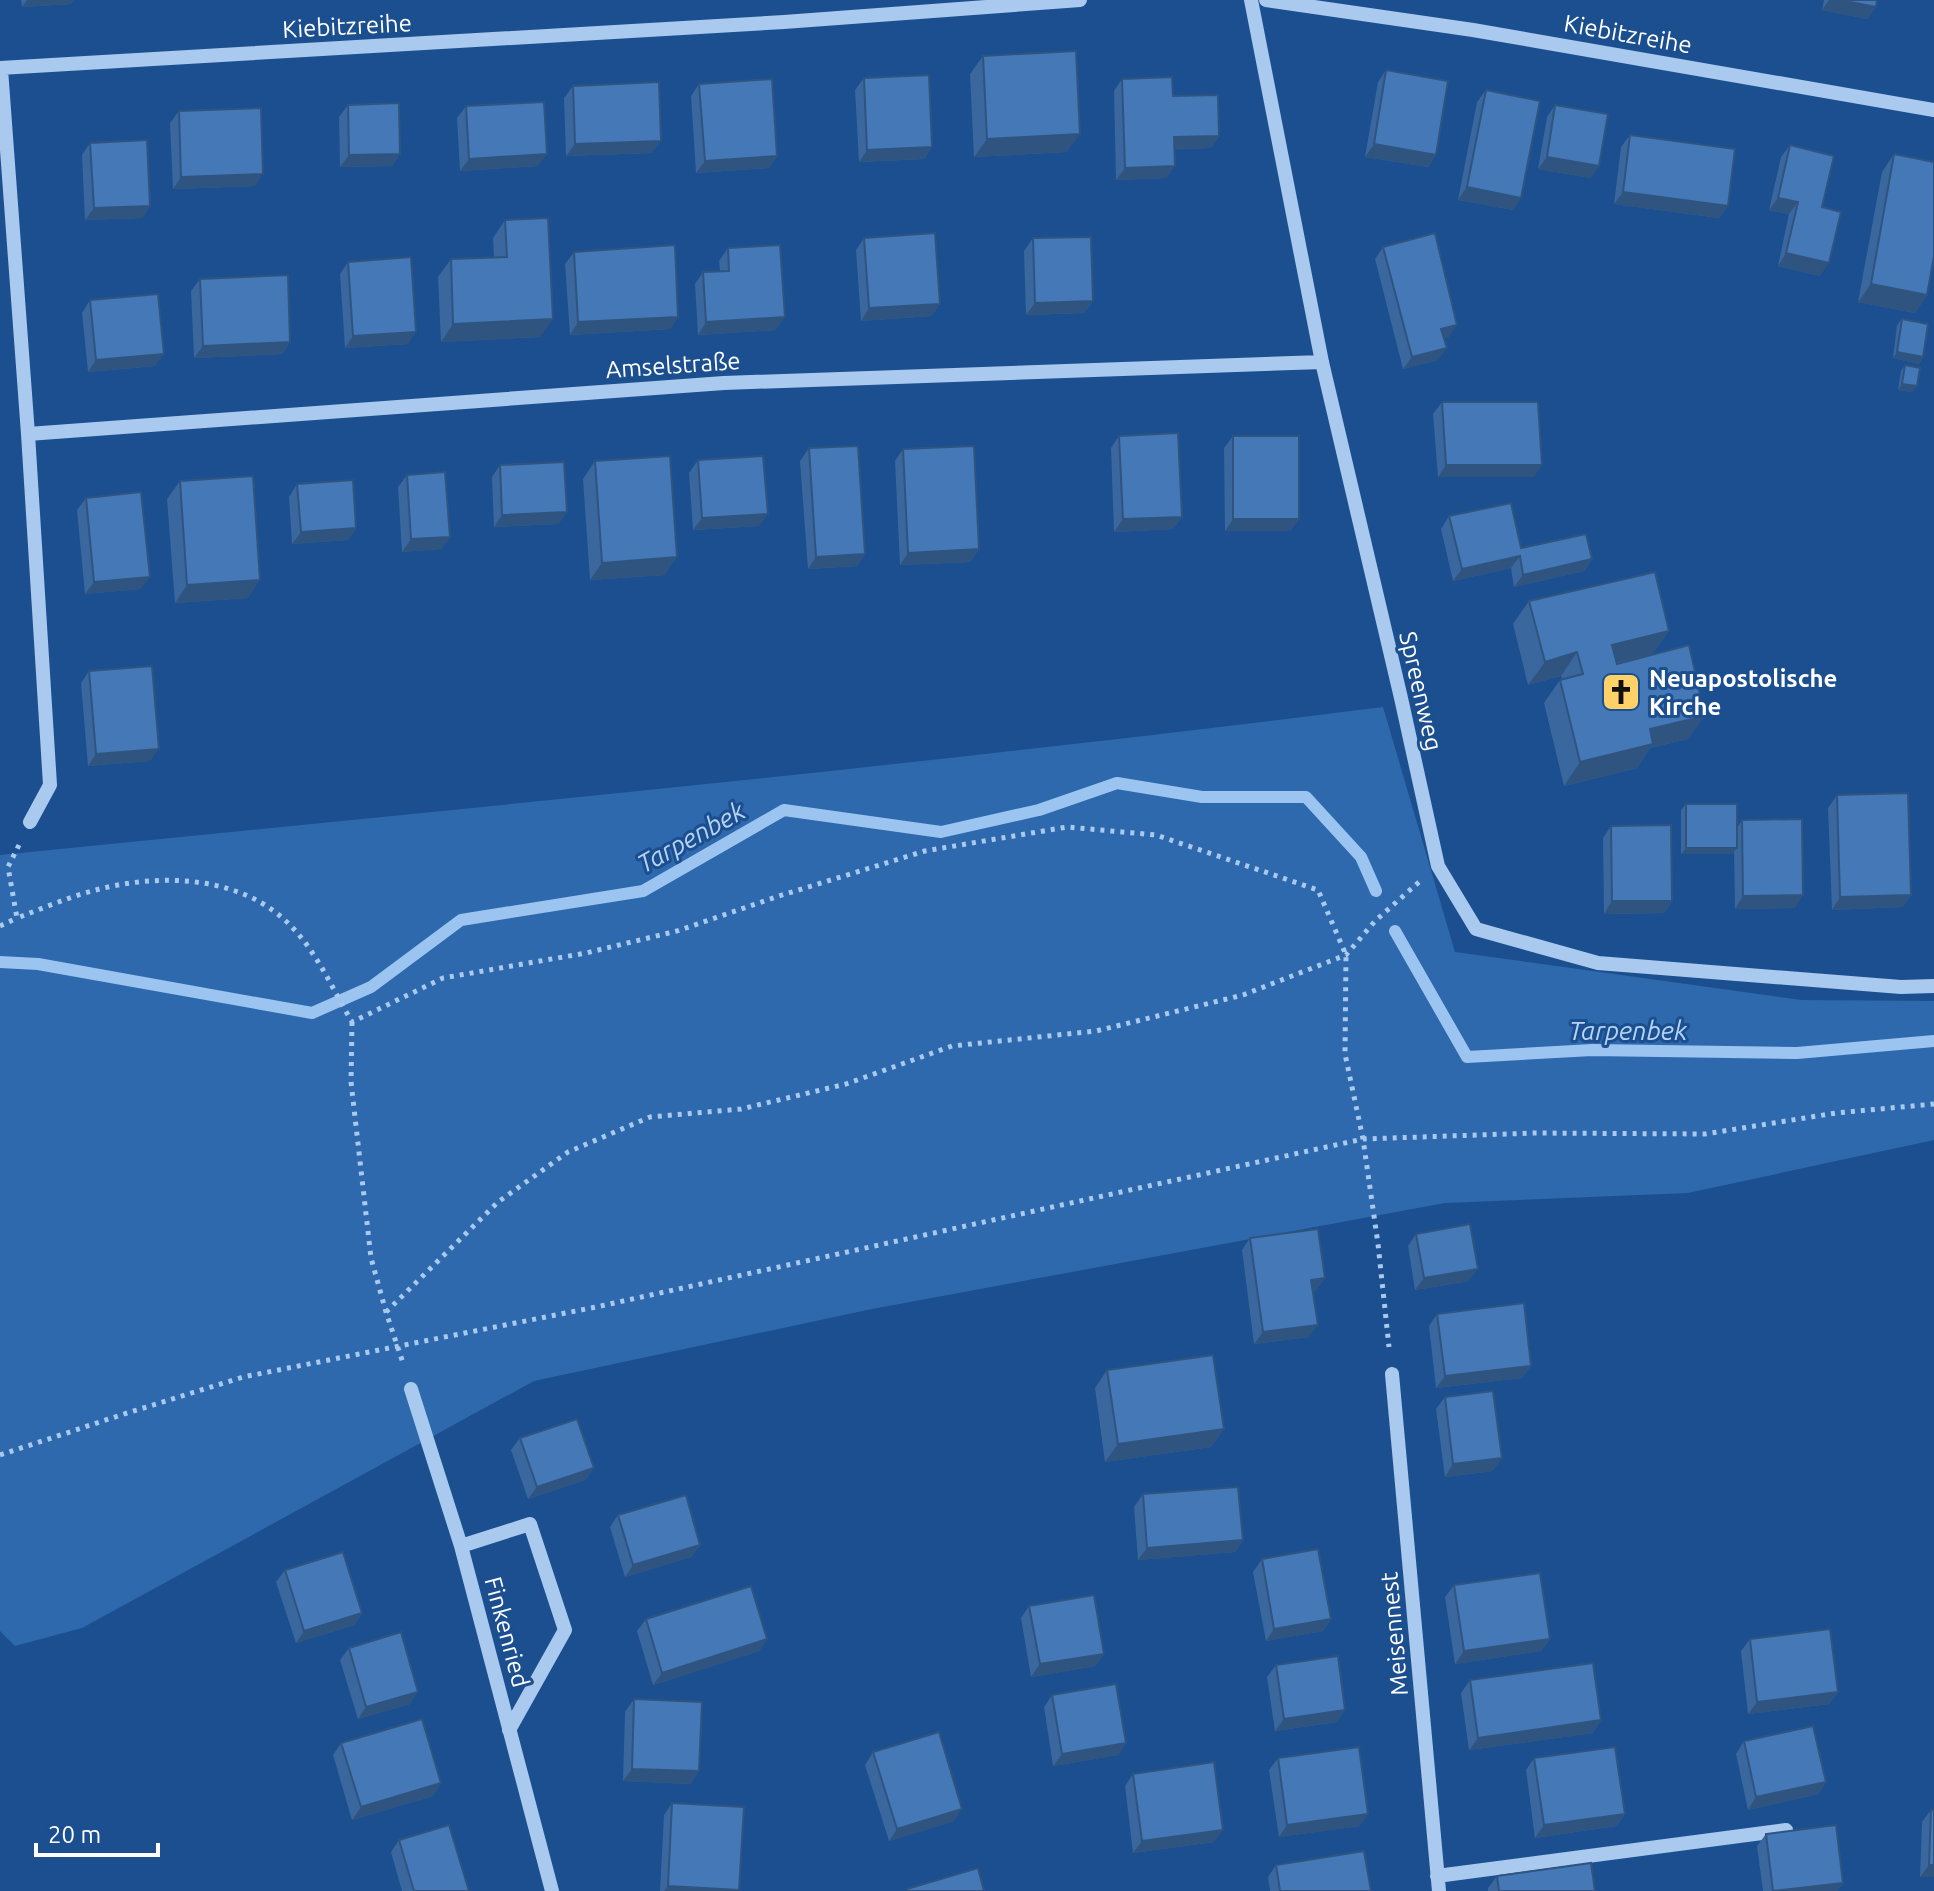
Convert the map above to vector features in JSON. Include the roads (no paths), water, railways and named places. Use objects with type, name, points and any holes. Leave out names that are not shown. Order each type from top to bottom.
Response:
[{"type":"street","name":"Kiebitzreihe","points":[[1,68],[784,22],[1080,0]]},
{"type":"street","name":"Spreenweg","points":[[1251,0],[1322,362],[1438,866],[1476,929],[1598,963],[1901,987],[1934,986]]},
{"type":"street","name":"Kiebitzreihe","points":[[1266,0],[1473,30],[1934,110]]},
{"type":"street","points":[[1,68],[4,150],[28,434],[50,785],[30,822]]},
{"type":"street","name":"Amselstraße","points":[[28,434],[724,383],[1322,362]]},
{"type":"street","name":"Meisennest","points":[[1392,1374],[1438,1884]]},
{"type":"street","name":"Finkenried","points":[[411,1389],[461,1546],[552,1891]]},
{"type":"street","name":"Finkenried","points":[[461,1546],[530,1524],[565,1630],[509,1730]]},
{"type":"street","points":[[1438,1884],[1786,1830]]},
{"type":"waterway","name":"Tarpenbek","points":[[0,962],[38,964],[312,1013],[371,987],[461,920],[643,891],[784,810],[941,832],[1039,810],[1117,783],[1202,797],[1306,797],[1361,857],[1376,891]]},
{"type":"waterway","name":"Tarpenbek","points":[[1395,931],[1467,1057],[1592,1050],[1797,1053],[1934,1041]]},
{"type":"place","name":"Neuapostolische Kirche","points":[[1621,692]]}]
